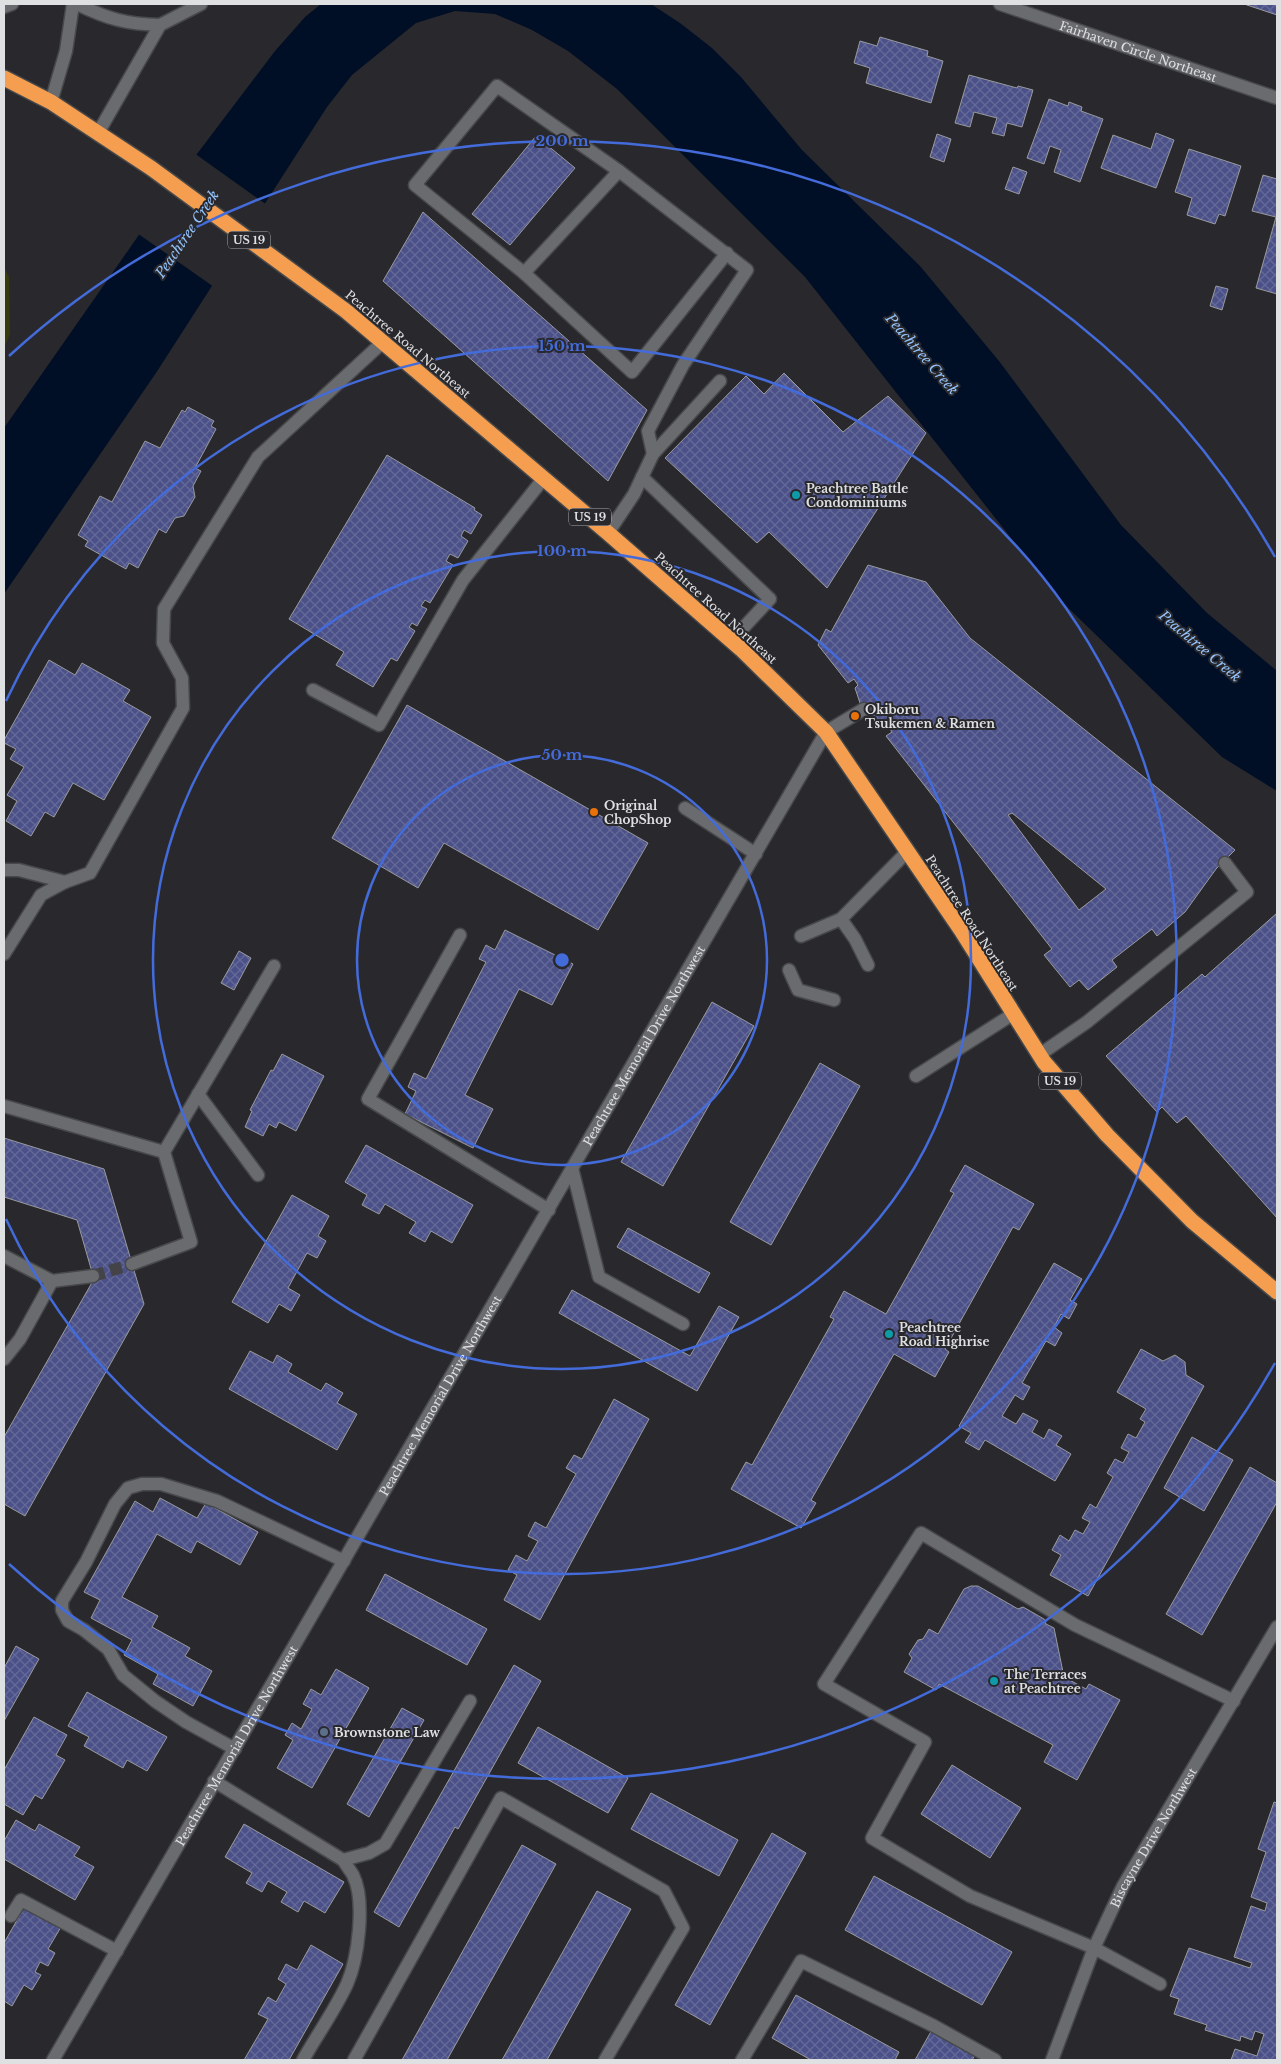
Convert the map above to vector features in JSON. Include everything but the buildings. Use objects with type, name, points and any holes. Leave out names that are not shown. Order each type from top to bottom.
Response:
[{"type":"highway","name":"Peachtree Road Northeast","points":[[4,78],[51,102],[151,168],[346,311],[732,640],[826,732],[960,930],[1039,1055],[1107,1135],[1192,1221],[1277,1292]]},
{"type":"street","points":[[4,6],[12,4]]},
{"type":"street","points":[[51,102],[66,51],[72,4]]},
{"type":"street","points":[[77,4],[114,20],[135,24],[160,25],[201,4]]},
{"type":"street","name":"Fairhaven Circle Northeast","points":[[1000,4],[1277,98]]},
{"type":"street","points":[[98,133],[160,25]]},
{"type":"street","points":[[653,454],[648,431],[683,365],[747,270],[727,253],[619,171],[497,86],[415,185],[524,273],[632,372],[727,253]]},
{"type":"street","points":[[524,273],[619,171]]},
{"type":"street","points":[[4,954],[41,894],[65,882],[90,873],[183,708],[182,678],[163,643],[164,609],[258,457],[383,342]]},
{"type":"street","points":[[608,533],[634,494],[653,454],[720,381]]},
{"type":"street","points":[[642,477],[770,599],[732,640]]},
{"type":"street","points":[[313,690],[379,725],[463,580],[544,478]]},
{"type":"street","points":[[826,732],[864,709]]},
{"type":"street","name":"Peachtree Memorial Drive Northwest","points":[[53,2060],[826,732]]},
{"type":"street","points":[[685,808],[756,854]]},
{"type":"street","points":[[800,936],[841,919],[907,852]]},
{"type":"street","points":[[1039,1055],[1087,1022],[1247,892],[1224,863]]},
{"type":"street","points":[[4,870],[19,870],[65,882]]},
{"type":"street","points":[[841,919],[855,939],[868,965]]},
{"type":"street","points":[[460,935],[368,1099],[549,1210]]},
{"type":"street","points":[[132,1264],[191,1242],[164,1152],[274,966]]},
{"type":"street","points":[[788,970],[798,990],[834,1000]]},
{"type":"street","points":[[916,1076],[1013,1014]]},
{"type":"street","points":[[198,1094],[258,1175]]},
{"type":"street","points":[[4,1106],[164,1152]]},
{"type":"street","points":[[572,1168],[598,1276],[683,1324]]},
{"type":"street","points":[[4,1256],[52,1281],[93,1276]]},
{"type":"street","points":[[4,1359],[20,1339],[52,1281]]},
{"type":"street","points":[[235,1749],[186,1722],[155,1701],[123,1675],[108,1649],[84,1630],[68,1621],[62,1610],[62,1601],[86,1562],[115,1504],[128,1488],[142,1484],[161,1484],[217,1500],[344,1561]]},
{"type":"street","points":[[1160,1984],[1094,1948],[970,1896],[872,1838],[925,1742],[824,1684],[921,1533],[1075,1625],[1234,1701]]},
{"type":"street","name":"Biscayne Drive Northwest","points":[[1052,2060],[1094,1948],[1123,1886],[1277,1627]]},
{"type":"street","points":[[342,1860],[370,1853],[385,1844],[470,1701]]},
{"type":"street","points":[[214,1781],[342,1860],[354,1877],[360,1904],[357,1945],[352,1968],[346,1985],[303,2060]]},
{"type":"street","points":[[354,2060],[501,1798],[664,1891],[683,1928],[605,2060]]},
{"type":"street","points":[[11,1916],[21,1900],[117,1952]]},
{"type":"street","points":[[742,2060],[801,1961],[934,2026],[995,2060]]},
{"type":"green space","points":[[4,267],[9,277],[10,334],[4,348]]},
{"type":"water","name":"Peachtree Creek","points":[[321,4],[651,4],[680,23],[712,48],[741,77],[802,150],[920,266],[999,361],[1121,525],[1207,613],[1277,671],[1277,791],[1222,757],[1060,600],[805,277],[617,89],[568,51],[532,30],[495,14],[455,11],[416,23],[352,75],[327,107],[156,373],[4,594],[4,428],[178,179],[275,51],[305,17]]},
{"type":"pier","points":[[194,153],[267,205],[214,287],[137,233]]},
{"type":"tunnel","points":[[93,1276],[132,1264]]},
{"type":"place","name":"Peachtree Battle Condominiums","points":[[796,495]]},
{"type":"place","name":"Okiboru Tsukemen & Ramen","points":[[855,716]]},
{"type":"place","name":"Original ChopShop","points":[[594,812]]},
{"type":"place","name":"Peachtree Road Highrise","points":[[889,1334]]},
{"type":"place","name":"The Terraces at Peachtree","points":[[994,1681]]},
{"type":"place","name":"Brownstone Law","points":[[324,1732]]}]
